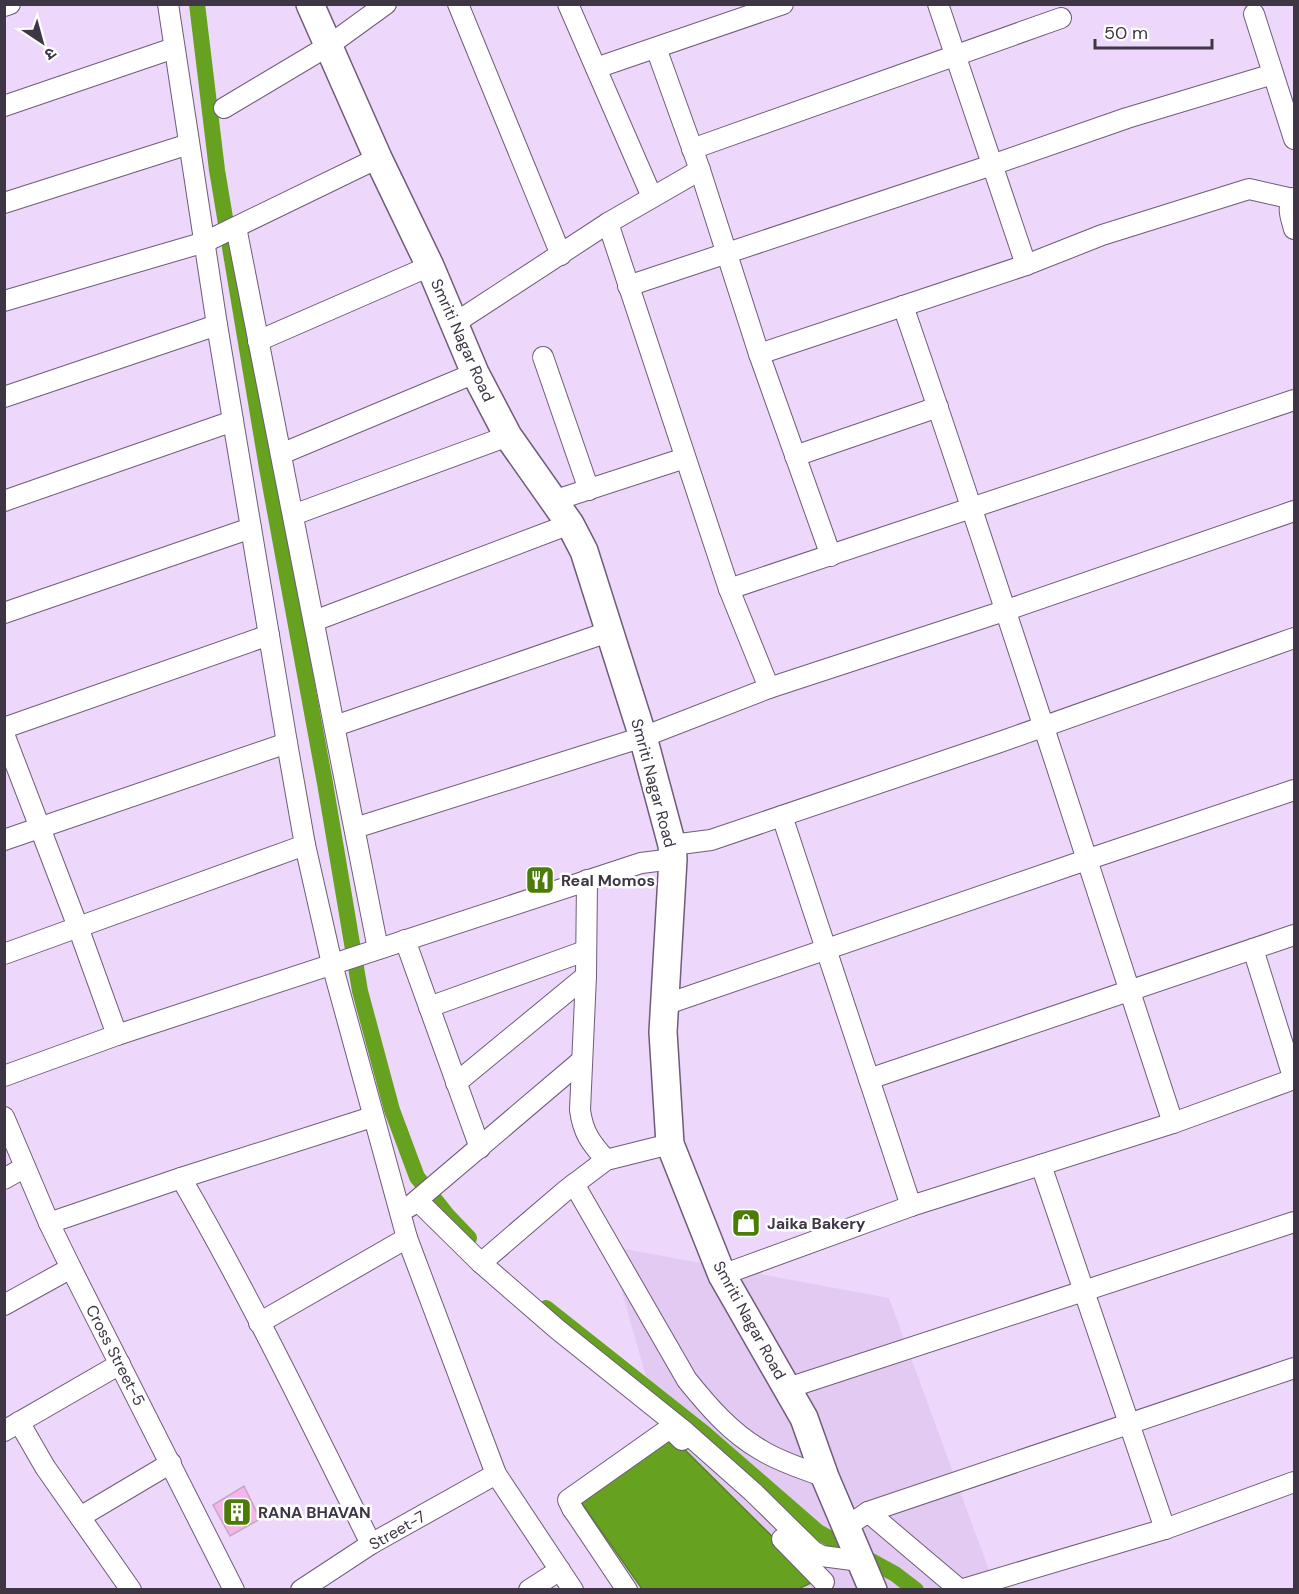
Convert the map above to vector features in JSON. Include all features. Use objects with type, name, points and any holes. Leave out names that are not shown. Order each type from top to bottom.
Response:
[{"type":"main road","name":"Smriti Nagar Road","points":[[310,4],[378,158],[430,266],[475,373],[508,436],[570,524],[584,551],[644,737],[672,852],[663,1032],[670,1144],[722,1275],[804,1418],[825,1477],[857,1520],[860,1561],[873,1590]]},
{"type":"street","points":[[4,6],[10,4]]},
{"type":"street","points":[[168,4],[217,325],[287,743],[305,845],[332,964],[372,1117],[407,1238],[496,1474],[573,1590]]},
{"type":"street","points":[[224,108],[328,46],[386,4]]},
{"type":"street","points":[[458,4],[561,255]]},
{"type":"street","points":[[596,68],[783,4]]},
{"type":"street","points":[[938,4],[1026,265]]},
{"type":"street","points":[[573,6],[596,68],[652,197]]},
{"type":"street","points":[[1254,14],[1294,139]]},
{"type":"street","points":[[692,149],[1061,18]]},
{"type":"street","points":[[4,106],[174,48]]},
{"type":"street","points":[[656,48],[700,170],[759,354],[831,556]]},
{"type":"street","points":[[628,286],[1127,118],[1274,74]]},
{"type":"street","points":[[4,203],[189,144]]},
{"type":"street","points":[[4,301],[205,242],[378,158]]},
{"type":"street","points":[[455,324],[608,223],[700,170]]},
{"type":"street","points":[[759,354],[1026,265],[1102,235],[1249,189],[1294,198],[1289,210],[1294,229]]},
{"type":"street","points":[[608,223],[729,589],[769,687]]},
{"type":"street","points":[[236,227],[378,949]]},
{"type":"street","points":[[258,341],[430,266]]},
{"type":"street","points":[[903,306],[973,509],[1042,727],[1173,1123]]},
{"type":"street","points":[[4,397],[217,325]]},
{"type":"street","points":[[543,357],[590,490]]},
{"type":"street","points":[[281,454],[475,373]]},
{"type":"street","points":[[795,456],[938,406]]},
{"type":"street","points":[[729,589],[1293,407]]},
{"type":"street","points":[[4,501],[233,422]]},
{"type":"street","points":[[293,515],[508,436]]},
{"type":"street","points":[[553,501],[685,458]]},
{"type":"street","points":[[355,828],[644,737],[769,687],[1006,610],[1294,511]]},
{"type":"street","points":[[314,621],[570,524]]},
{"type":"street","points":[[4,613],[251,528]]},
{"type":"street","points":[[334,726],[611,631]]},
{"type":"street","points":[[4,728],[269,635]]},
{"type":"street","points":[[4,1076],[117,1035],[782,816],[1294,638]]},
{"type":"street","points":[[4,734],[117,1035]]},
{"type":"street","points":[[4,840],[287,743]]},
{"type":"street","points":[[664,1005],[1294,790]]},
{"type":"street","points":[[782,816],[911,1206]]},
{"type":"street","points":[[4,954],[305,845]]},
{"type":"street","points":[[587,880],[586,976],[580,1110],[582,1127],[592,1145],[606,1160]]},
{"type":"street","points":[[869,1079],[1294,935]]},
{"type":"street","points":[[405,940],[480,1148]]},
{"type":"street","points":[[722,1275],[911,1206],[1173,1123],[1294,1080],[1253,949]]},
{"type":"street","points":[[429,1007],[585,951]]},
{"type":"street","points":[[456,1083],[586,976]]},
{"type":"street","points":[[400,1213],[418,1201],[581,1061]]},
{"type":"street","name":"Cross Street-5","points":[[4,1117],[49,1223],[234,1590]]},
{"type":"street","points":[[49,1223],[372,1117]]},
{"type":"street","points":[[481,1263],[574,1184],[606,1160],[670,1144]]},
{"type":"street","points":[[1041,1165],[1165,1529]]},
{"type":"street","points":[[4,1179],[25,1167]]},
{"type":"street","points":[[181,1178],[278,1356],[371,1544]]},
{"type":"street","points":[[574,1184],[687,1380],[708,1406],[734,1430],[761,1450],[825,1477]]},
{"type":"street","points":[[418,1201],[481,1263],[557,1329],[683,1430],[753,1492],[808,1546],[822,1556],[860,1561]]},
{"type":"street","points":[[788,1388],[1294,1222]]},
{"type":"street","points":[[259,1323],[407,1238]]},
{"type":"street","points":[[4,1305],[71,1268]]},
{"type":"street","points":[[120,1364],[12,1426],[45,1467],[131,1590]]},
{"type":"street","points":[[857,1520],[1294,1368]]},
{"type":"street","points":[[627,1590],[568,1500],[670,1428],[821,1586]]},
{"type":"street","points":[[80,1517],[171,1463]]},
{"type":"street","name":"Street-7","points":[[301,1590],[371,1544],[496,1474]]},
{"type":"street","points":[[857,1520],[960,1590],[1165,1529],[1294,1482]]},
{"type":"street","points":[[821,1586],[822,1556]]},
{"type":"street","points":[[529,1590],[560,1570]]},
{"type":"shaded area","points":[[609,1246],[889,1298],[996,1589],[706,1589]]},
{"type":"shaded area","points":[[671,1436],[809,1573],[811,1583],[796,1590],[642,1589],[580,1501]]},
{"type":"building","name":"RANA BHAVAN","points":[[244,1486],[260,1519],[230,1536],[213,1505]]},
{"type":"waterway","points":[[197,4],[217,170],[267,468],[325,783],[360,991],[392,1110],[417,1177],[447,1215],[469,1238]]},
{"type":"waterway","points":[[546,1308],[704,1433],[818,1532],[895,1574],[916,1590]]},
{"type":"place","name":"Real Momos","points":[[540,880]]},
{"type":"place","name":"Jaika Bakery","points":[[746,1223]]},
{"type":"place","name":"RANA BHAVAN","points":[[237,1512]]}]
